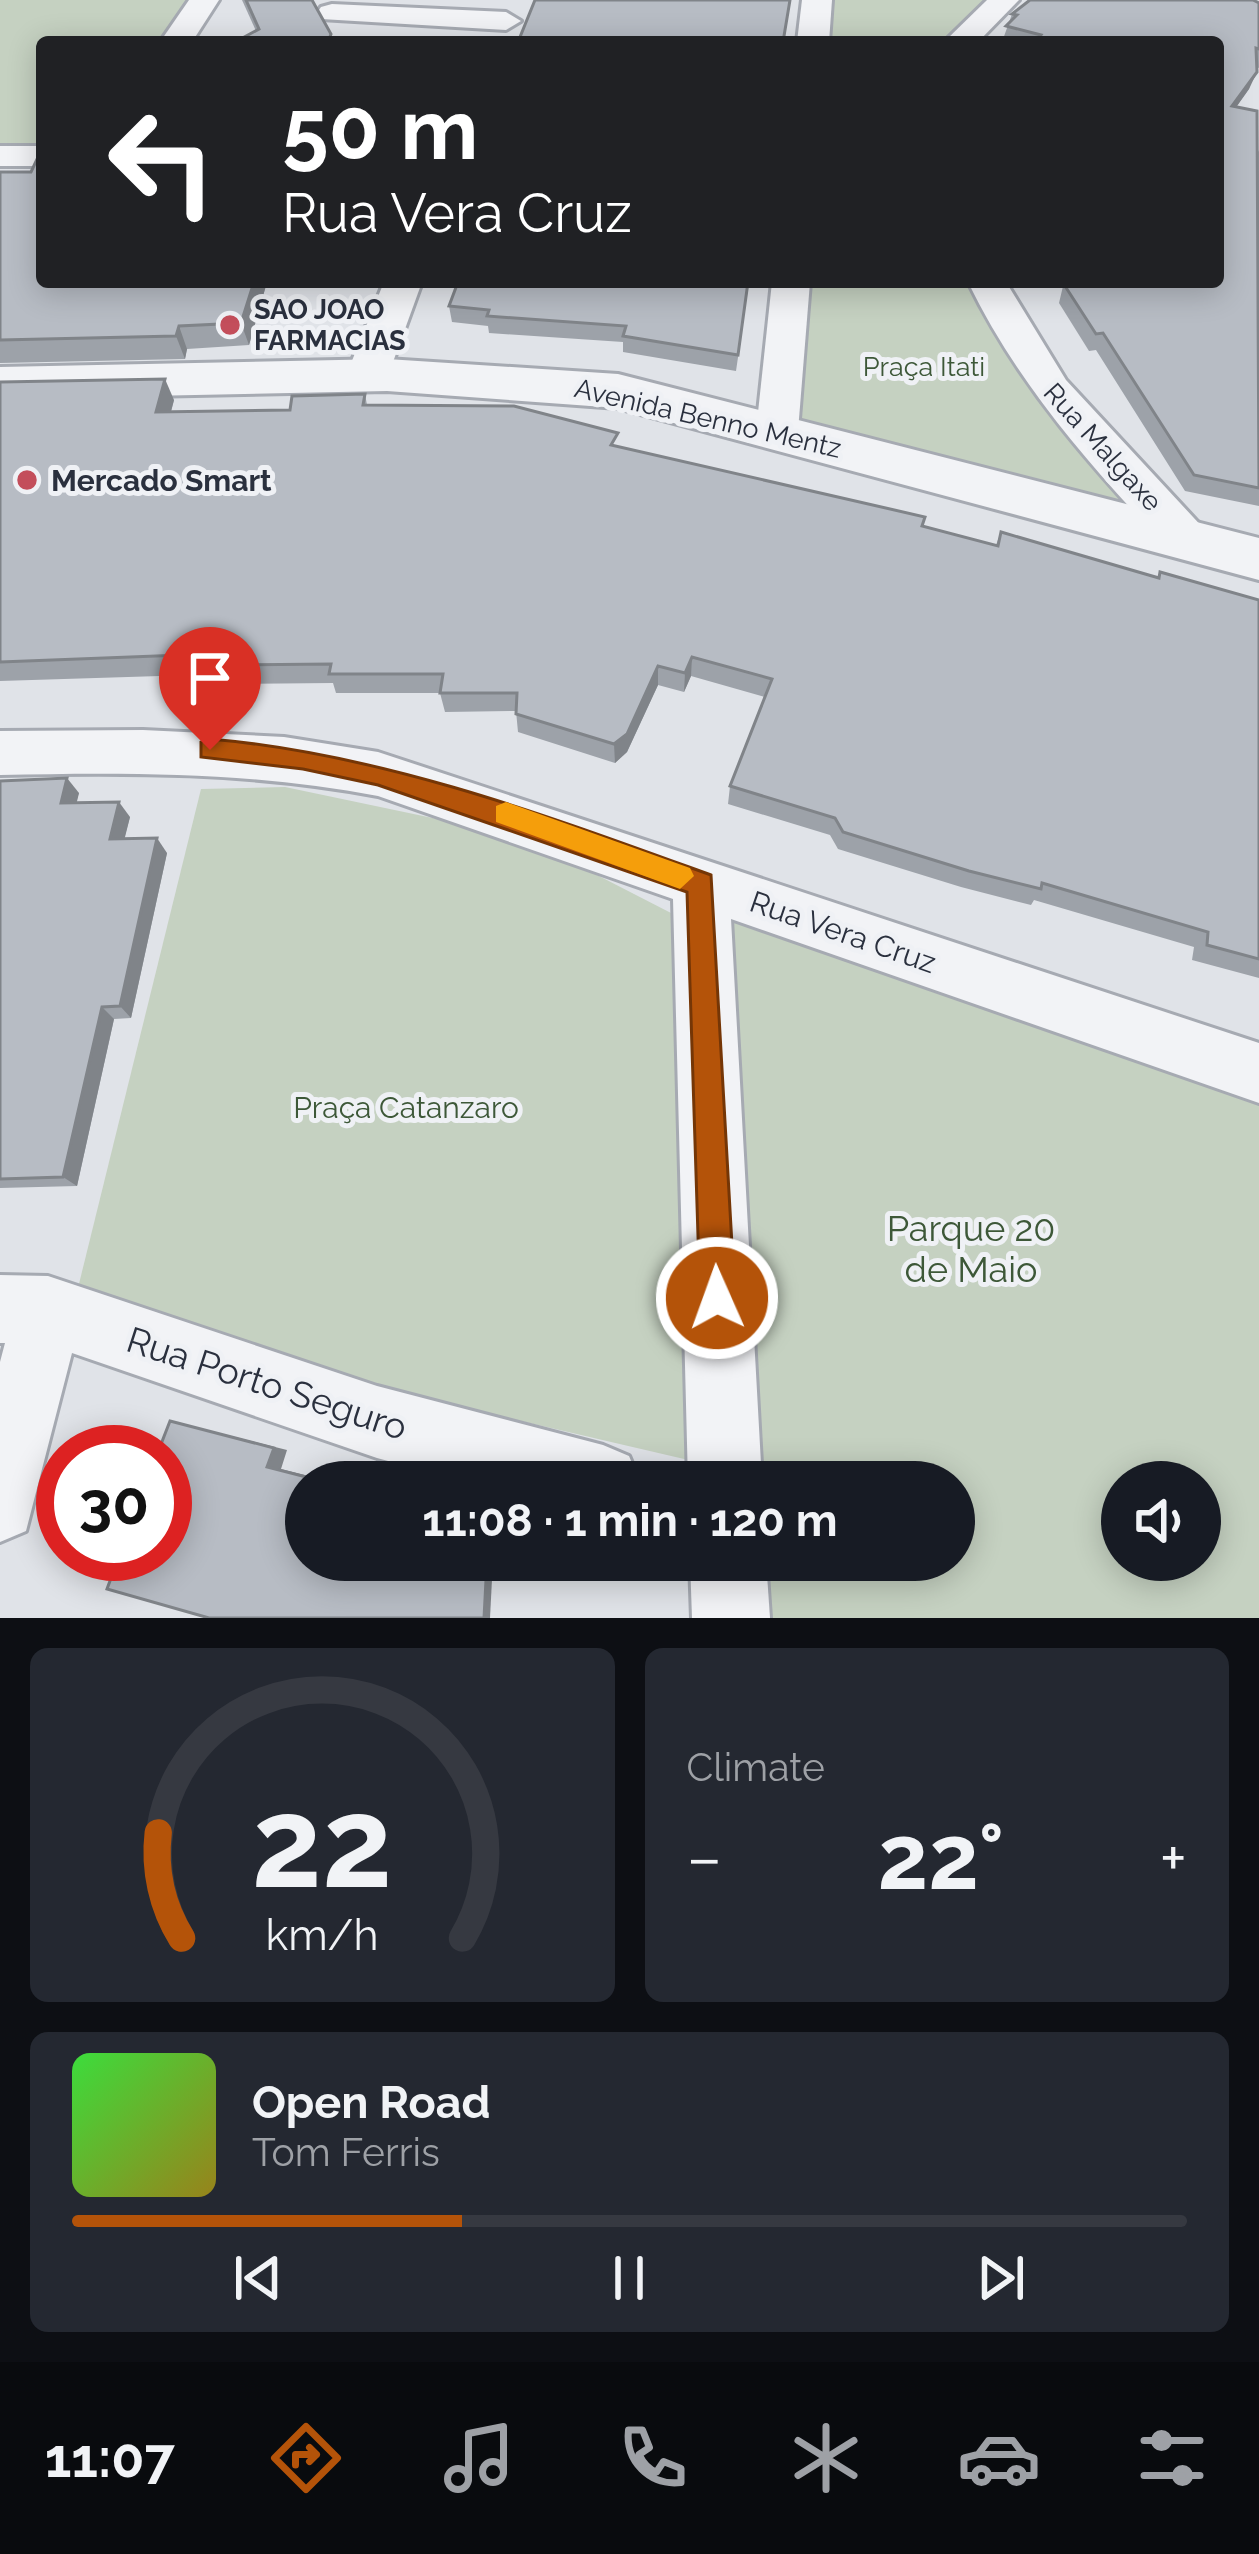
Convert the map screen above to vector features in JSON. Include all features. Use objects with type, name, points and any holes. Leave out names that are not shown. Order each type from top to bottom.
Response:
[{"type":"street","points":[[180,36],[204,0]]},
{"type":"street","points":[[814,36],[817,0]]},
{"type":"street","points":[[965,36],[1004,0]]},
{"type":"street","points":[[332,13],[506,21]]},
{"type":"street","points":[[0,156],[36,156]]},
{"type":"street","points":[[368,373],[401,288]]},
{"type":"street","points":[[777,431],[790,288]]},
{"type":"street","name":"Rua Malgaxe","points":[[990,288],[1010,332],[1063,410],[1190,543]]},
{"type":"street","name":"Avenida Benno Mentz","points":[[0,383],[368,373],[523,378],[618,392],[777,431],[1259,559]]},
{"type":"street","name":"Rua Vera Cruz","points":[[0,753],[210,750],[303,758],[378,774],[526,820],[1259,1073]]},
{"type":"street","points":[[701,884],[724,1461]]},
{"type":"street","points":[[0,1505],[24,1310]]},
{"type":"street","name":"Rua Porto Seguro","points":[[24,1310],[377,1422],[524,1461]]},
{"type":"street","points":[[729,1581],[731,1618]]},
{"type":"green space","points":[[0,0],[196,0],[171,36],[36,36],[36,149],[0,150]]},
{"type":"green space","points":[[824,0],[993,0],[956,36],[821,36]]},
{"type":"green space","name":"Praça Itati","points":[[802,288],[983,288],[1137,509],[792,418]]},
{"type":"green space","name":"Praça Catanzaro","points":[[285,787],[523,837],[671,913],[697,1461],[400,1393],[75,1300],[201,789]]},
{"type":"green space","name":"Parque 20 de Maio","points":[[714,915],[1259,1098],[1259,1618],[756,1618],[754,1581],[975,1581],[975,1461],[747,1461]]},
{"type":"building","points":[[246,0],[312,0],[331,34],[246,36],[259,29]]},
{"type":"building","points":[[535,0],[790,0],[784,36],[520,36]]},
{"type":"building","points":[[1030,0],[1259,3],[1257,72],[1232,106],[1257,111],[1259,488],[1194,475],[1103,333],[1096,334],[1066,288],[1224,288],[1224,36],[1040,36],[1006,26],[1017,15],[1012,14]]},
{"type":"building","points":[[36,161],[36,288],[252,288],[241,323],[179,326],[176,336],[0,340],[0,172],[31,172]]},
{"type":"building","points":[[456,288],[747,288],[738,355],[623,336],[626,326],[487,316],[489,310],[449,306]]},
{"type":"building","points":[[165,379],[156,412],[290,410],[292,396],[365,394],[363,405],[514,406],[618,433],[611,445],[925,517],[922,526],[998,546],[1001,532],[1159,578],[1160,572],[1259,600],[1259,959],[1207,945],[1208,932],[1042,883],[1041,889],[969,871],[843,832],[835,818],[730,786],[772,679],[692,657],[685,673],[658,666],[627,734],[614,744],[516,714],[517,693],[440,693],[443,674],[329,674],[331,664],[212,665],[214,659],[182,655],[0,662],[0,382]]},
{"type":"building","points":[[67,778],[61,803],[119,802],[110,839],[157,838],[120,1006],[102,1007],[63,1177],[0,1179],[0,781]]},
{"type":"building","points":[[192,1427],[274,1448],[267,1467],[285,1472],[285,1581],[486,1581],[484,1618],[209,1618],[107,1589],[110,1581],[192,1581]]},
{"type":"slow traffic","points":[[506,814],[680,876]]},
{"type":"place","name":"SAO JOAO FARMACIAS","points":[[230,325]]},
{"type":"place","name":"Mercado Smart","points":[[27,480]]},
{"type":"route","points":[[210,750],[303,758],[378,774],[526,820],[701,884],[717,1298]]}]
